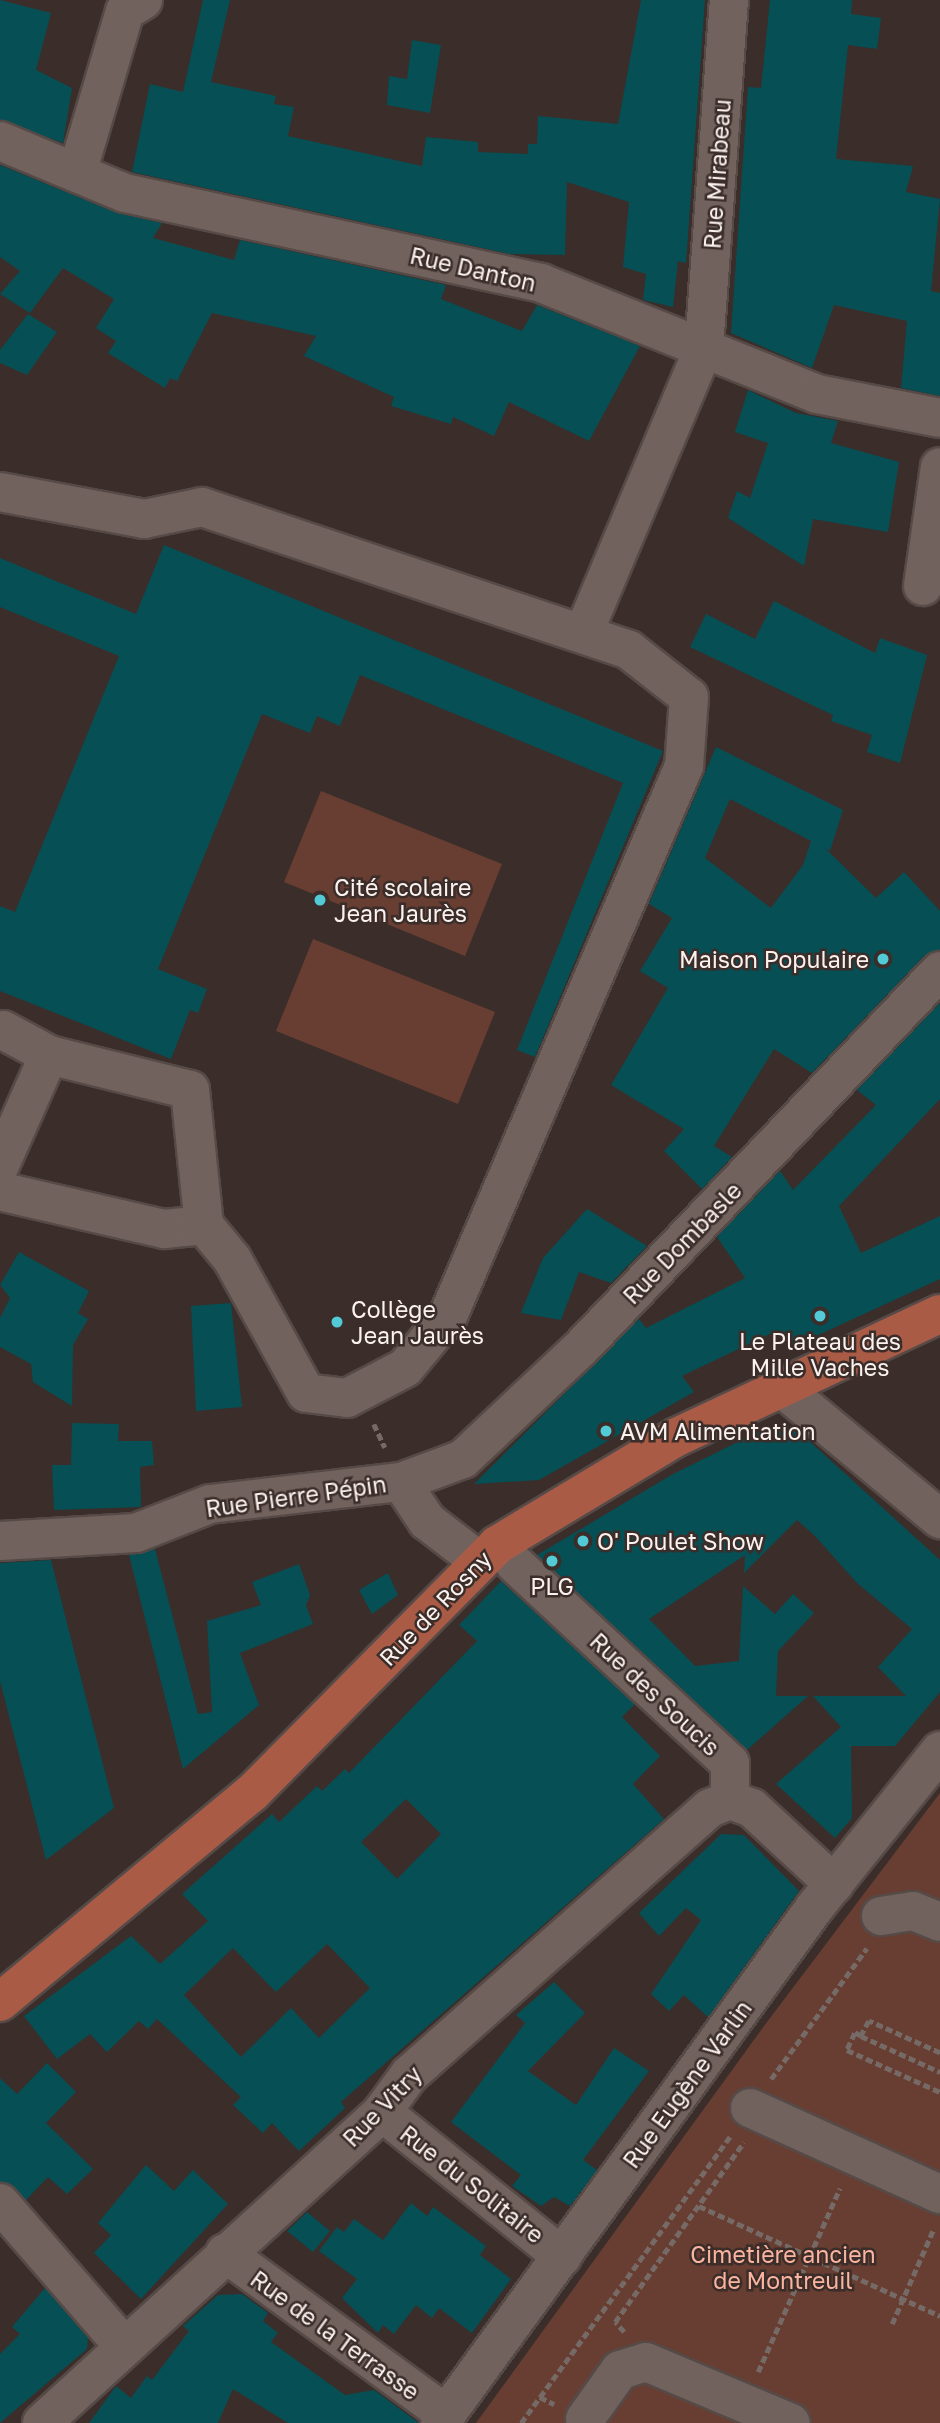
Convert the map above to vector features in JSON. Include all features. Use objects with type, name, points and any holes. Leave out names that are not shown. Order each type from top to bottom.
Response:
[{"type":"main road","name":"Rue de Rosny","points":[[0,2003],[252,1793],[497,1562],[609,1475],[781,1387],[940,1314]]},
{"type":"street","points":[[77,173],[125,11],[143,0]]},
{"type":"street","name":"Rue Mirabeau","points":[[583,635],[704,348],[729,0]]},
{"type":"street","name":"Rue Danton","points":[[0,141],[125,193],[541,283],[817,394],[940,418]]},
{"type":"street","points":[[923,586],[940,467]]},
{"type":"street","points":[[0,492],[144,519],[202,507],[629,650],[688,697],[684,766],[448,1316],[405,1368],[346,1398],[306,1393],[232,1259],[204,1225],[190,1090],[49,1055],[3,1030]]},
{"type":"street","name":"Rue Dombasle","points":[[401,1482],[463,1459],[582,1347],[940,971]]},
{"type":"street","points":[[0,1165],[49,1055]]},
{"type":"street","points":[[0,1191],[164,1229],[204,1225]]},
{"type":"street","points":[[781,1387],[940,1519]]},
{"type":"street","name":"Rue Pierre Pépin","points":[[0,1541],[136,1533],[210,1504],[401,1482],[427,1521],[497,1562]]},
{"type":"street","name":"Rue des Soucis","points":[[497,1562],[730,1763],[730,1800]]},
{"type":"street","name":"Rue Eugène Varlin","points":[[443,2419],[834,1884],[940,1751]]},
{"type":"street","points":[[730,1800],[752,1808],[834,1884]]},
{"type":"street","name":"Rue Vitry","points":[[42,2423],[122,2344],[382,2112],[420,2066],[710,1808],[730,1800]]},
{"type":"street","points":[[876,1929],[913,1911],[940,1922]]},
{"type":"street","points":[[757,2111],[940,2194]]},
{"type":"street","name":"Rue du Solitaire","points":[[382,2112],[562,2256]]},
{"type":"street","points":[[0,2203],[122,2344]]},
{"type":"street","name":"Rue de la Terrasse","points":[[225,2253],[443,2419]]},
{"type":"street","points":[[586,2419],[610,2379],[632,2363],[662,2366],[791,2423]]},
{"type":"path","points":[[360,1391],[401,1482]]},
{"type":"path","points":[[632,2363],[623,2327],[615,2322],[699,2206],[757,2111],[876,1929]]},
{"type":"path","points":[[862,2036],[869,2021],[940,2053]]},
{"type":"path","points":[[940,2072],[855,2033],[847,2050],[940,2092]]},
{"type":"path","points":[[540,2397],[757,2111]]},
{"type":"path","points":[[744,2404],[854,2155]]},
{"type":"path","points":[[699,2206],[940,2316]]},
{"type":"path","points":[[892,2324],[940,2214]]},
{"type":"green space","points":[[321,791],[502,864],[465,956],[284,882]]},
{"type":"green space","points":[[313,939],[495,1012],[458,1104],[276,1031]]},
{"type":"green space","name":"Cimetière ancien de Montreuil","points":[[940,1793],[940,2423],[476,2423],[764,2026]]},
{"type":"building","points":[[0,0],[51,13],[36,70],[72,88],[63,143],[0,120]]},
{"type":"building","points":[[203,0],[230,0],[211,82],[276,96],[274,104],[294,107],[288,136],[422,166],[426,137],[478,142],[478,152],[528,154],[528,144],[537,144],[538,116],[618,124],[641,0],[705,0],[686,263],[678,261],[673,307],[643,300],[646,274],[623,267],[629,202],[567,182],[565,255],[510,254],[132,172],[150,84],[183,92]]},
{"type":"building","points":[[770,0],[852,0],[851,14],[881,18],[877,49],[848,45],[836,159],[913,166],[906,192],[940,199],[931,291],[940,293],[940,396],[901,388],[907,321],[834,305],[812,368],[731,333],[748,87],[761,88]]},
{"type":"building","points":[[412,40],[441,45],[430,113],[387,105],[389,76],[407,79]]},
{"type":"building","points":[[0,165],[117,213],[162,223],[153,238],[234,260],[240,240],[446,285],[441,299],[522,331],[537,305],[640,346],[589,441],[509,402],[494,436],[453,417],[451,424],[391,406],[394,397],[304,356],[316,336],[212,313],[177,381],[170,378],[165,388],[108,353],[116,341],[96,328],[114,299],[63,268],[30,313],[0,294],[20,271],[0,257]]},
{"type":"building","points":[[28,314],[57,332],[27,375],[0,363],[0,350]]},
{"type":"building","points":[[748,390],[796,413],[838,421],[831,443],[899,462],[888,532],[813,519],[804,566],[728,518],[737,491],[750,498],[768,443],[735,432]]},
{"type":"building","points":[[164,545],[663,751],[535,1057],[517,1050],[623,783],[360,675],[340,726],[317,716],[310,733],[262,714],[158,969],[207,989],[198,1013],[190,1010],[171,1059],[0,991],[0,906],[15,912],[119,656],[0,607],[0,558],[136,614]]},
{"type":"building","points":[[774,601],[875,653],[880,638],[927,655],[900,763],[867,752],[872,735],[831,721],[833,715],[690,647],[706,614],[755,639]]},
{"type":"building","points":[[716,747],[843,810],[830,851],[825,848],[876,898],[904,872],[940,911],[940,950],[924,956],[812,1073],[774,1049],[714,1146],[732,1157],[702,1189],[664,1151],[684,1129],[611,1085],[668,988],[640,971],[672,918],[649,904]],"holes":[[[730,799],[811,841],[803,865],[771,908],[705,858]]]},
{"type":"building","points":[[940,1003],[940,1099],[839,1206],[861,1253],[940,1216],[940,1279],[790,1348],[778,1330],[682,1376],[694,1392],[539,1480],[474,1484],[639,1319],[646,1328],[745,1278],[717,1237],[780,1171],[793,1190],[876,1105],[857,1090]]},
{"type":"building","points":[[587,1209],[647,1246],[611,1283],[579,1272],[561,1320],[521,1313],[543,1258]]},
{"type":"building","points":[[19,1252],[89,1291],[78,1313],[88,1319],[73,1345],[72,1406],[33,1382],[31,1364],[0,1347],[0,1318],[10,1298],[0,1285]]},
{"type":"building","points":[[231,1303],[242,1407],[196,1411],[191,1306]]},
{"type":"building","points":[[72,1423],[119,1424],[118,1441],[152,1441],[154,1465],[140,1467],[141,1507],[54,1510],[52,1465],[71,1465]]},
{"type":"building","points":[[774,1424],[794,1427],[940,1560],[940,1692],[895,1746],[851,1746],[852,1818],[835,1838],[776,1784],[841,1727],[813,1696],[906,1696],[878,1667],[912,1629],[857,1583],[815,1536],[797,1520],[744,1573],[745,1555],[649,1619],[695,1666],[739,1661],[743,1586],[775,1614],[793,1594],[814,1613],[778,1651],[776,1696],[808,1696],[747,1750],[537,1555],[673,1474]]},
{"type":"building","points":[[155,1549],[198,1714],[212,1712],[207,1621],[261,1605],[252,1582],[299,1564],[310,1595],[306,1605],[313,1624],[240,1653],[259,1705],[183,1769],[129,1555]]},
{"type":"building","points":[[51,1560],[114,1808],[46,1860],[0,1681],[0,1563]]},
{"type":"building","points":[[388,1573],[398,1595],[372,1614],[359,1590]]},
{"type":"building","points":[[501,1581],[635,1704],[622,1717],[660,1756],[633,1784],[664,1819],[341,2102],[345,2108],[299,2151],[272,2123],[263,2133],[233,2105],[241,2097],[157,2019],[148,2029],[139,2021],[107,2052],[90,2034],[57,2059],[24,2016],[131,1936],[160,1964],[208,1921],[182,1894],[272,1814],[279,1822],[317,1786],[322,1791],[345,1769],[349,1773],[477,1641],[459,1625]],"holes":[[[406,1799],[441,1834],[397,1879],[361,1842]],[[327,1944],[370,1988],[319,2038],[291,2008],[241,2057],[184,1995],[233,1948],[276,1992]]]},
{"type":"building","points":[[721,1834],[744,1835],[799,1891],[708,2017],[684,1995],[669,2011],[651,1994],[701,1920],[686,1908],[659,1936],[639,1913]]},
{"type":"building","points":[[554,1982],[585,2013],[528,2071],[576,2105],[614,2048],[649,2071],[583,2160],[597,2170],[570,2206],[554,2197],[541,2206],[512,2186],[521,2175],[451,2122],[525,2023],[516,2015]]},
{"type":"building","points":[[47,2063],[76,2092],[46,2123],[93,2169],[67,2194],[48,2177],[26,2200],[0,2182],[0,2078],[17,2094]]},
{"type":"building","points":[[146,2165],[174,2191],[193,2170],[228,2204],[141,2299],[94,2253],[111,2235],[98,2223]]},
{"type":"building","points":[[411,2203],[427,2216],[433,2207],[486,2246],[480,2255],[511,2279],[472,2333],[439,2308],[432,2318],[416,2305],[394,2334],[383,2325],[378,2333],[342,2298],[357,2279],[319,2251],[337,2227],[344,2232],[354,2219],[383,2240]]},
{"type":"building","points":[[307,2212],[330,2231],[313,2252],[287,2231]]},
{"type":"building","points":[[45,2288],[88,2338],[87,2349],[0,2423],[0,2354],[20,2334],[12,2327]]},
{"type":"building","points":[[242,2294],[268,2313],[263,2321],[278,2333],[271,2342],[345,2395],[374,2390],[419,2423],[288,2423],[233,2389],[218,2423],[89,2423],[116,2386],[131,2398],[147,2376],[152,2380],[189,2331],[183,2326],[218,2295]]},
{"type":"place","name":"Cité scolaire Jean Jaurès","points":[[320,900]]},
{"type":"place","name":"Maison Populaire","points":[[883,959]]},
{"type":"place","name":"Le Plateau des Mille Vaches","points":[[820,1316]]},
{"type":"place","name":"Collège Jean Jaurès","points":[[337,1322]]},
{"type":"place","name":"AVM Alimentation","points":[[606,1431]]},
{"type":"place","name":"O' Poulet Show","points":[[583,1541]]},
{"type":"place","name":"PLG","points":[[552,1561]]}]
